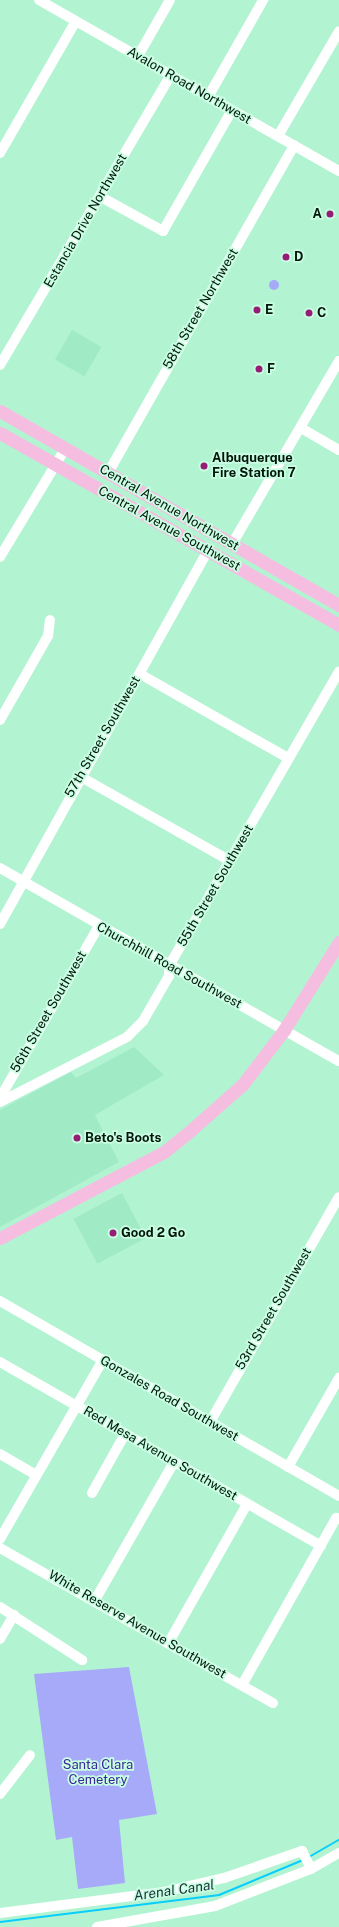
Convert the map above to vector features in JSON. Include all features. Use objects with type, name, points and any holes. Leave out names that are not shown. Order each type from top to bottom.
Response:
[{"type":"main road","name":"Central Avenue Northwest","points":[[0,411],[339,605]]},
{"type":"main road","name":"Central Avenue Southwest","points":[[0,433],[208,550],[339,626]]},
{"type":"main road","points":[[0,1238],[164,1152],[243,1084],[284,1030],[339,942]]},
{"type":"street","points":[[138,56],[170,0]]},
{"type":"street","points":[[208,97],[263,0]]},
{"type":"street","name":"Avalon Road Northwest","points":[[45,1],[76,22],[339,171]]},
{"type":"street","points":[[0,153],[76,22]]},
{"type":"street","points":[[278,136],[339,31]]},
{"type":"street","name":"Estancia Drive Northwest","points":[[0,365],[170,76]]},
{"type":"street","points":[[100,197],[163,231],[232,110]]},
{"type":"street","name":"58th Street Northwest","points":[[108,473],[294,145]]},
{"type":"street","points":[[232,544],[339,361]]},
{"type":"street","points":[[301,428],[339,450]]},
{"type":"street","points":[[0,557],[65,448]]},
{"type":"street","name":"57th Street Southwest","points":[[0,924],[24,882],[26,873],[140,674],[208,550]]},
{"type":"street","points":[[0,720],[48,636],[50,620]]},
{"type":"street","name":"55th Street Southwest","points":[[0,1102],[135,1031],[169,976],[170,966],[339,671]]},
{"type":"street","points":[[140,674],[288,758]]},
{"type":"street","points":[[81,777],[230,861]]},
{"type":"street","name":"Churchhill Road Southwest","points":[[0,868],[99,926],[339,1061]]},
{"type":"street","name":"56th Street Southwest","points":[[0,1098],[99,926]]},
{"type":"street","name":"53rd Street Southwest","points":[[210,1422],[339,1197]]},
{"type":"street","name":"Gonzales Road Southwest","points":[[1,1304],[103,1360],[339,1496]]},
{"type":"street","points":[[0,1539],[103,1360]]},
{"type":"street","name":"Red Mesa Avenue Southwest","points":[[0,1362],[321,1546]]},
{"type":"street","points":[[288,1467],[339,1378]]},
{"type":"street","points":[[92,1493],[125,1434]]},
{"type":"street","points":[[0,1454],[36,1475]]},
{"type":"street","points":[[95,1600],[174,1462]]},
{"type":"street","points":[[169,1642],[247,1504]]},
{"type":"street","points":[[242,1685],[336,1518]]},
{"type":"street","name":"White Reserve Avenue Southwest","points":[[0,1548],[95,1600],[274,1703]]},
{"type":"street","points":[[0,1607],[82,1660]]},
{"type":"street","points":[[0,1639],[14,1615]]},
{"type":"street","points":[[0,1794],[30,1755]]},
{"type":"street","points":[[0,1913],[163,1892],[224,1878],[302,1851],[310,1868]]},
{"type":"street","points":[[97,1927],[215,1906],[310,1868],[339,1853]]},
{"type":"shaded area","points":[[72,330],[101,347],[84,376],[55,359]]},
{"type":"shaded area","points":[[134,1047],[164,1075],[95,1115],[119,1162],[0,1227],[0,1110],[71,1072],[76,1078]]},
{"type":"shaded area","points":[[122,1193],[146,1238],[97,1264],[73,1219]]},
{"type":"green space","points":[[272,280],[276,280],[279,285],[276,290],[272,290],[269,287],[269,283]]},
{"type":"green space","name":"Santa Clara Cemetery","points":[[129,1667],[157,1814],[119,1820],[125,1883],[78,1889],[72,1837],[56,1840],[34,1674]]},
{"type":"waterway","name":"Arenal Canal","points":[[309,1857],[339,1840]]},
{"type":"waterway","name":"Arenal Canal","points":[[0,1922],[219,1895],[303,1860]]},
{"type":"place","name":"A","points":[[330,214]]},
{"type":"place","name":"D","points":[[286,257]]},
{"type":"place","name":"E","points":[[257,310]]},
{"type":"place","name":"C","points":[[309,313]]},
{"type":"place","name":"F","points":[[259,369]]},
{"type":"place","name":"Albuquerque Fire Station 7","points":[[204,466]]},
{"type":"place","name":"Beto's Boots","points":[[77,1138]]},
{"type":"place","name":"Good 2 Go","points":[[113,1233]]}]
